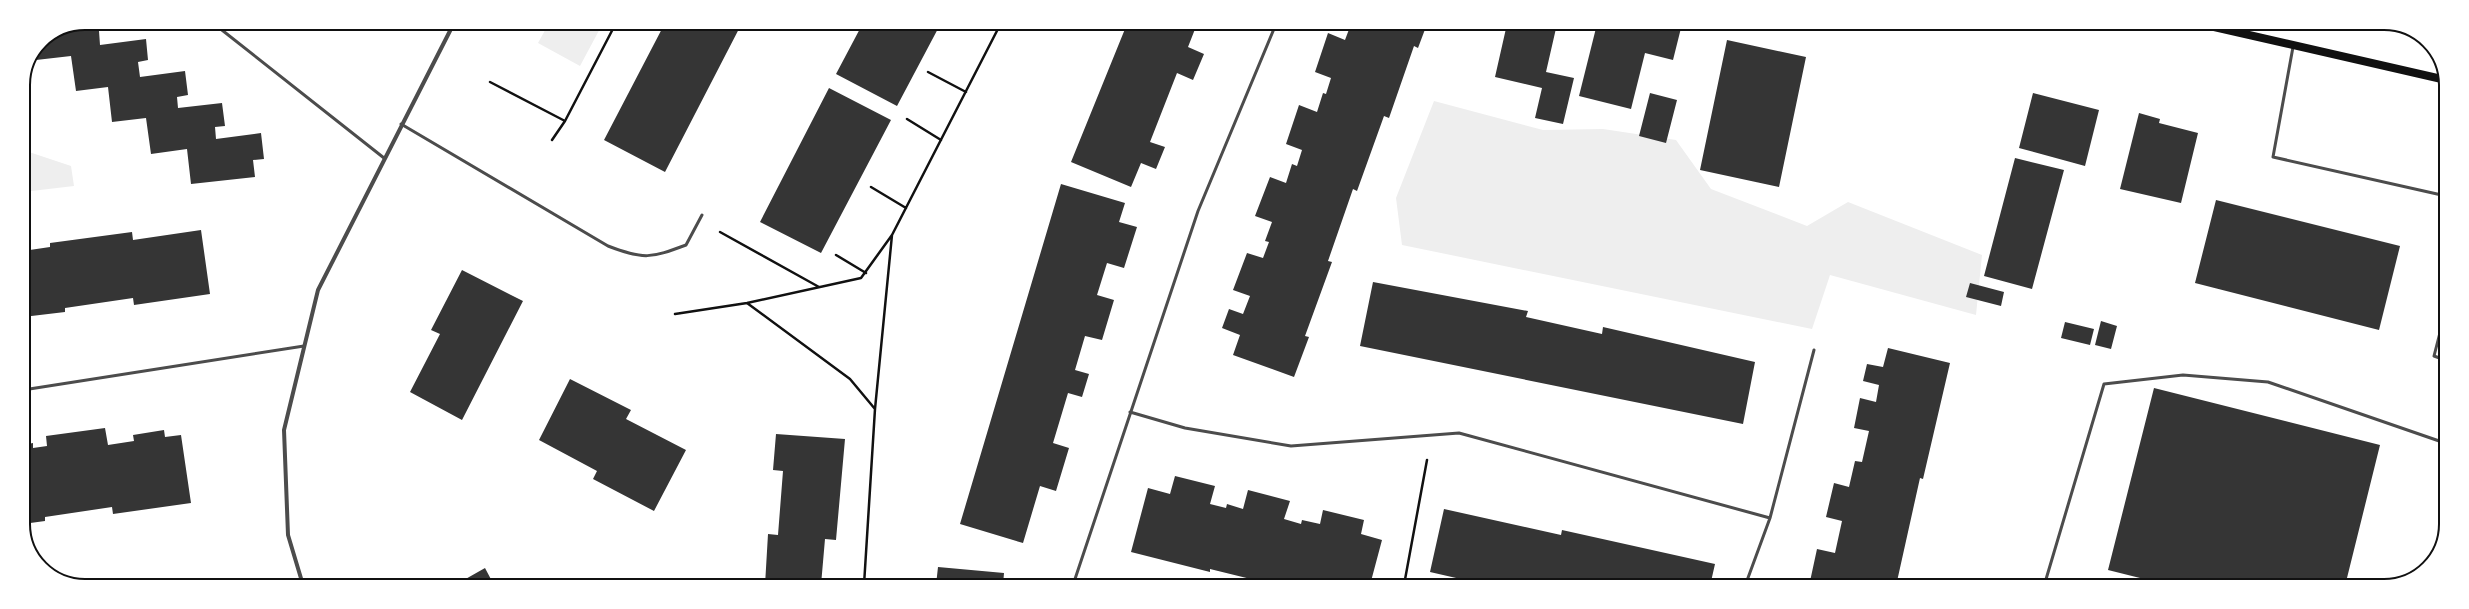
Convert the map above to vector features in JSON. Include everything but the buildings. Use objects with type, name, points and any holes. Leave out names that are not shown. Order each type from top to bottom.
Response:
[{"type":"main road","points":[[2227,30],[2439,78]]},
{"type":"street","points":[[301,579],[288,535],[284,430],[318,290],[401,124],[450,30]]},
{"type":"lane","points":[[222,30],[384,158]]},
{"type":"lane","points":[[1075,579],[1198,211],[1273,30]]},
{"type":"lane","points":[[2293,45],[2273,157],[2439,194]]},
{"type":"lane","points":[[401,124],[608,246],[632,256],[656,256],[686,244],[702,215]]},
{"type":"lane","points":[[2439,336],[2434,356],[2439,358]]},
{"type":"lane","points":[[30,389],[304,346]]},
{"type":"lane","points":[[1748,579],[1770,518],[1814,350]]},
{"type":"lane","points":[[2046,579],[2104,384],[2183,375],[2268,382],[2439,441]]},
{"type":"lane","points":[[1130,412],[1185,428],[1292,446],[1459,433],[1770,518]]},
{"type":"path","points":[[552,140],[565,121],[612,30]]},
{"type":"path","points":[[675,314],[746,303],[861,278],[892,235],[998,30]]},
{"type":"path","points":[[928,72],[966,92]]},
{"type":"path","points":[[490,82],[565,121]]},
{"type":"path","points":[[907,119],[941,140]]},
{"type":"path","points":[[871,187],[906,208]]},
{"type":"path","points":[[719,231],[819,287]]},
{"type":"path","points":[[864,579],[875,410],[892,235]]},
{"type":"path","points":[[836,255],[866,272]]},
{"type":"path","points":[[746,303],[850,379],[875,410]]},
{"type":"path","points":[[1405,579],[1432,435]]},
{"type":"shaded area","points":[[545,30],[599,30],[580,66],[538,43]]},
{"type":"shaded area","points":[[1434,101],[1543,130],[1603,129],[1676,140],[1711,189],[1807,226],[1848,202],[1982,255],[1976,315],[1830,275],[1812,329],[1402,245],[1396,198]]},
{"type":"shaded area","points":[[30,152],[71,166],[74,186],[30,191]]}]
